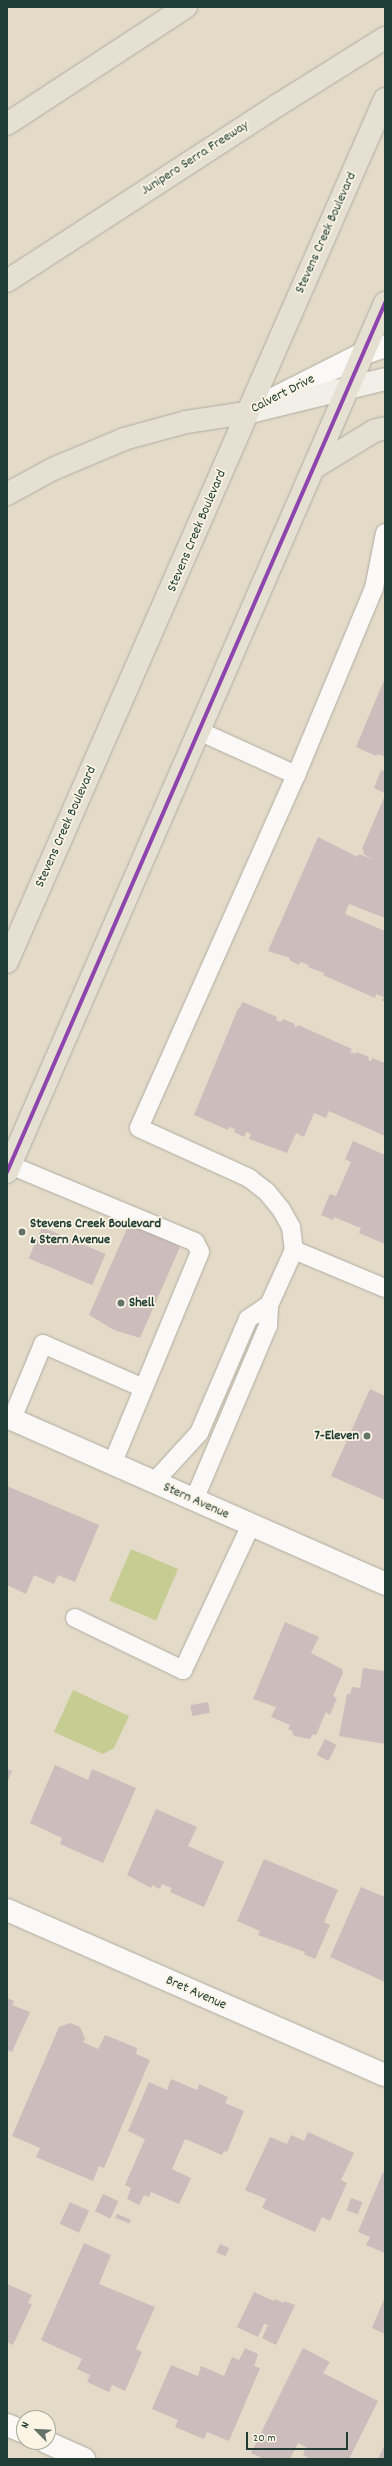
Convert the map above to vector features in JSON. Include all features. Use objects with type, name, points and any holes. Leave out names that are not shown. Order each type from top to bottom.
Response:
[{"type":"main road","points":[[7,124],[186,7]]},
{"type":"main road","name":"Junipero Serra Freeway","points":[[7,281],[278,105],[385,38]]},
{"type":"main road","name":"Stevens Creek Boulevard","points":[[7,962],[193,541],[246,413],[385,99]]},
{"type":"main road","points":[[9,1168],[385,303]]},
{"type":"main road","name":"Calvert Drive","points":[[246,413],[385,379]]},
{"type":"main road","points":[[7,494],[53,469],[124,439],[186,422],[246,413]]},
{"type":"main road","points":[[315,467],[374,431],[385,428]]},
{"type":"street","name":"Calvert Drive","points":[[246,413],[362,354],[385,346]]},
{"type":"street","name":"Stern Avenue","points":[[10,1418],[385,1584]]},
{"type":"street","name":"Bret Avenue","points":[[7,1910],[385,2075]]},
{"type":"street","points":[[56,2446],[84,2459]]},
{"type":"lane","points":[[194,1500],[268,1326],[269,1305],[294,1250],[291,1228],[281,1209],[267,1192],[249,1178],[139,1128],[296,775],[374,588],[385,533]]},
{"type":"lane","points":[[199,732],[296,775]]},
{"type":"lane","points":[[9,1168],[195,1242],[200,1252],[112,1464]]},
{"type":"lane","points":[[294,1250],[385,1288]]},
{"type":"lane","points":[[154,1482],[190,1445],[198,1432],[248,1319],[269,1305]]},
{"type":"lane","points":[[10,1418],[43,1344],[143,1388]]},
{"type":"lane","points":[[75,1618],[183,1670],[251,1525]]},
{"type":"green space","points":[[131,1549],[178,1569],[156,1620],[109,1601]]},
{"type":"green space","points":[[73,1690],[129,1716],[114,1748],[103,1754],[54,1732]]},
{"type":"building","points":[[385,678],[385,757],[378,754],[376,756],[356,747]]},
{"type":"building","points":[[381,770],[385,771],[385,793],[374,788]]},
{"type":"building","points":[[385,795],[385,918],[349,904],[345,914],[385,931],[385,1002],[382,1001],[384,997],[376,994],[375,998],[323,975],[324,973],[308,967],[309,965],[300,962],[299,965],[289,960],[290,958],[268,951],[318,837],[358,857],[359,854],[374,860],[363,854],[364,851],[362,849]]},
{"type":"building","points":[[243,1002],[277,1017],[276,1020],[281,1022],[283,1019],[295,1024],[294,1027],[297,1027],[298,1025],[352,1049],[350,1052],[356,1054],[357,1052],[369,1057],[368,1060],[371,1061],[372,1058],[385,1063],[385,1136],[329,1111],[326,1118],[314,1113],[304,1137],[296,1133],[287,1153],[249,1139],[251,1134],[246,1132],[244,1137],[234,1132],[235,1129],[229,1127],[228,1130],[194,1115],[237,1011]]},
{"type":"building","points":[[353,1141],[385,1155],[385,1244],[359,1233],[361,1228],[334,1217],[333,1220],[321,1215],[330,1194],[336,1196],[351,1162],[345,1159]]},
{"type":"building","points":[[129,1224],[155,1233],[180,1247],[140,1338],[114,1330],[89,1315]]},
{"type":"building","points":[[42,1227],[106,1254],[92,1285],[29,1258]]},
{"type":"building","name":"7-Eleven","points":[[370,1389],[385,1396],[385,1500],[331,1476]]},
{"type":"building","points":[[7,1486],[99,1525],[75,1582],[58,1575],[54,1584],[34,1575],[26,1594],[7,1585]]},
{"type":"building","points":[[285,1622],[319,1637],[311,1653],[342,1669],[343,1673],[333,1696],[337,1698],[330,1715],[326,1712],[316,1735],[313,1734],[310,1739],[294,1736],[292,1731],[288,1729],[290,1725],[271,1717],[276,1707],[253,1699]]},
{"type":"building","points":[[363,1668],[385,1671],[385,1744],[339,1736],[347,1694],[350,1694],[352,1687],[360,1688]]},
{"type":"building","points":[[208,1702],[210,1713],[192,1716],[190,1705]]},
{"type":"building","points":[[325,1739],[337,1745],[328,1761],[317,1755]]},
{"type":"building","points":[[55,1765],[88,1780],[92,1769],[136,1788],[103,1863],[60,1844],[62,1838],[30,1823]]},
{"type":"building","points":[[7,1769],[12,1771],[7,1783]]},
{"type":"building","points":[[156,1809],[197,1827],[188,1846],[224,1862],[204,1907],[170,1892],[172,1888],[162,1884],[160,1889],[152,1885],[151,1888],[127,1875]]},
{"type":"building","points":[[264,1859],[338,1890],[324,1922],[330,1925],[315,1959],[304,1954],[305,1952],[258,1935],[260,1931],[237,1921]]},
{"type":"building","points":[[361,1887],[385,1897],[385,1982],[330,1957]]},
{"type":"building","points":[[7,1998],[14,2001],[12,2005],[30,2012],[12,2052],[7,2050]]},
{"type":"building","points":[[70,2023],[80,2027],[85,2039],[83,2042],[98,2049],[105,2035],[137,2048],[136,2054],[150,2060],[104,2168],[99,2166],[93,2181],[36,2157],[40,2148],[12,2136],[59,2027]]},
{"type":"building","points":[[171,2079],[197,2090],[199,2084],[228,2097],[225,2103],[244,2111],[227,2152],[224,2151],[222,2155],[185,2139],[172,2169],[191,2178],[179,2204],[151,2192],[149,2197],[144,2195],[139,2205],[127,2199],[131,2188],[125,2185],[145,2139],[128,2131],[149,2082],[167,2090]]},
{"type":"building","points":[[308,2132],[354,2153],[341,2180],[347,2183],[330,2221],[322,2217],[315,2232],[262,2208],[266,2199],[245,2190],[270,2137],[287,2144],[291,2135],[304,2141]]},
{"type":"building","points":[[383,2172],[385,2173],[385,2253],[366,2245],[370,2237],[358,2232]]},
{"type":"building","points":[[103,2194],[118,2201],[110,2218],[95,2211]]},
{"type":"building","points":[[351,2198],[362,2202],[358,2214],[347,2210]]},
{"type":"building","points":[[70,2202],[89,2211],[79,2233],[60,2224]]},
{"type":"building","points":[[117,2214],[131,2220],[129,2224],[115,2218]]},
{"type":"building","points":[[84,2243],[111,2255],[99,2284],[155,2307],[136,2349],[142,2352],[125,2391],[112,2385],[109,2392],[87,2382],[90,2375],[77,2369],[82,2359],[41,2340]]},
{"type":"building","points":[[220,2244],[229,2248],[225,2256],[216,2252]]},
{"type":"building","points":[[7,2284],[32,2295],[28,2303],[32,2304],[13,2345],[7,2342]]},
{"type":"building","points":[[254,2292],[274,2301],[275,2299],[283,2303],[284,2301],[295,2305],[276,2345],[262,2338],[268,2325],[264,2324],[258,2337],[237,2327]]},
{"type":"building","points":[[385,2297],[385,2334],[372,2328]]},
{"type":"building","points":[[245,2348],[258,2354],[254,2366],[260,2368],[229,2441],[207,2432],[204,2439],[175,2427],[178,2420],[152,2409],[171,2365],[198,2376],[201,2366],[224,2376],[232,2357],[239,2360]]},
{"type":"building","points":[[303,2348],[330,2362],[323,2373],[378,2401],[349,2459],[311,2459],[303,2455],[306,2447],[298,2443],[290,2459],[264,2459],[251,2453]]},
{"type":"building","points":[[385,2444],[385,2459],[378,2459]]},
{"type":"transit line","points":[[7,1172],[385,303]]},
{"type":"place","name":"Stevens Creek Boulevard & Stern Avenue","points":[[22,1232]]},
{"type":"place","name":"Shell","points":[[121,1303]]},
{"type":"place","name":"7-Eleven","points":[[367,1436]]}]
